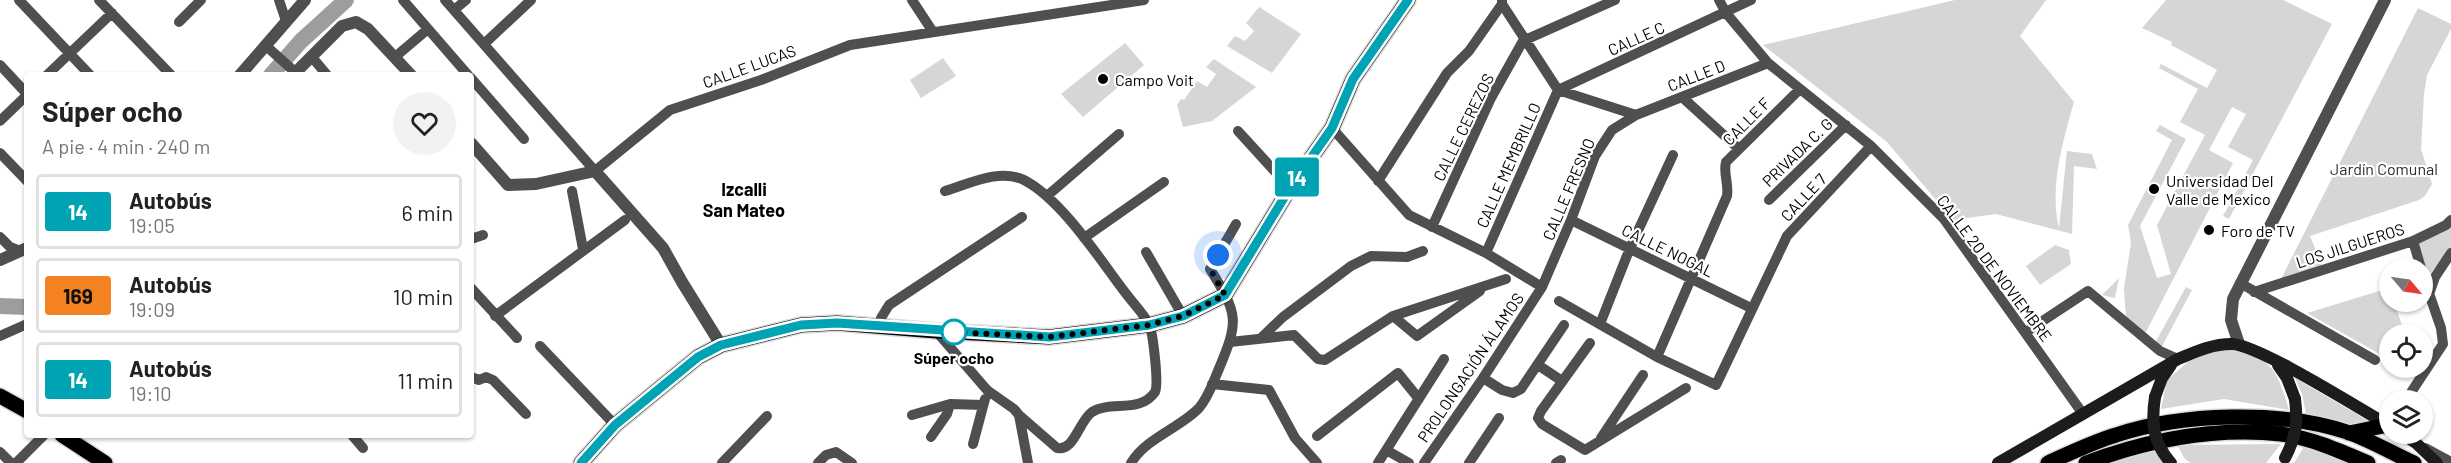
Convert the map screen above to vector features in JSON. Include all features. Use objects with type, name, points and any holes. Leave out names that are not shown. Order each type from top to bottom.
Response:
[{"type":"main road","points":[[581,463],[615,425],[698,357],[721,345],[801,325],[837,323],[936,332],[1049,337],[1149,325],[1183,316],[1225,295],[1290,188],[1332,128],[1353,79],[1408,0]]},
{"type":"main road","points":[[1998,463],[2176,360],[2198,350],[2235,344],[2276,361],[2379,418]]},
{"type":"main road","points":[[2171,463],[2161,452],[2154,434],[2152,415],[2155,397],[2162,378],[2176,360]]},
{"type":"main road","points":[[2276,361],[2287,378],[2295,399],[2298,419],[2294,441],[2283,460]]},
{"type":"main road","points":[[0,396],[24,408]]},
{"type":"main road","points":[[2048,463],[2117,434],[2183,420],[2233,416],[2314,423],[2349,433],[2414,463]]},
{"type":"main road","points":[[2349,433],[2379,426]]},
{"type":"main road","points":[[2086,463],[2124,449],[2184,436],[2234,433],[2282,434],[2325,445],[2368,463]]},
{"type":"main road","points":[[67,438],[105,463]]},
{"type":"main road","points":[[2417,444],[2437,463]]},
{"type":"street","points":[[19,0],[87,72]]},
{"type":"street","points":[[99,0],[168,72]]},
{"type":"street","points":[[179,22],[201,0]]},
{"type":"street","points":[[279,0],[286,21]]},
{"type":"street","points":[[403,0],[465,72]]},
{"type":"street","points":[[445,0],[663,248],[681,282],[721,345]]},
{"type":"street","points":[[454,10],[466,0]]},
{"type":"street","points":[[484,44],[531,0]]},
{"type":"street","points":[[912,0],[933,32]]},
{"type":"street","name":"CALLE LUCAS","points":[[595,171],[670,110],[761,80],[850,45],[1144,0]]},
{"type":"street","points":[[1524,40],[1615,0]]},
{"type":"street","name":"CALLE 20 DE NOVIEMBRE","points":[[1719,0],[1726,13],[1768,63],[1871,146],[1944,219],[2084,414]]},
{"type":"street","name":"CALLE C","points":[[1558,90],[1751,0]]},
{"type":"street","points":[[2235,344],[2231,320],[2233,299],[2385,0]]},
{"type":"street","points":[[243,72],[268,48],[302,1]]},
{"type":"street","points":[[1378,181],[1447,73],[1469,51],[1502,2],[1524,40],[1558,90],[1636,115]]},
{"type":"street","points":[[50,72],[112,13]]},
{"type":"street","points":[[268,48],[292,72],[342,26],[356,22],[368,29],[408,72]]},
{"type":"street","points":[[395,57],[428,29]]},
{"type":"street","name":"CALLE CEREZOS","points":[[1432,227],[1491,98],[1524,40]]},
{"type":"street","points":[[311,56],[324,72]]},
{"type":"street","name":"CALLE D","points":[[1636,115],[1768,63]]},
{"type":"street","points":[[0,65],[24,91]]},
{"type":"street","points":[[474,81],[524,139]]},
{"type":"street","name":"CALLE MEMBRILLO","points":[[1486,253],[1558,90]]},
{"type":"street","name":"CALLE F","points":[[1657,357],[1727,196],[1729,184],[1724,171],[1726,162],[1799,90]]},
{"type":"street","points":[[0,121],[24,97]]},
{"type":"street","points":[[1682,97],[1739,148]]},
{"type":"street","name":"CALLE FRESNO","points":[[1542,287],[1603,141],[1612,130],[1636,115]]},
{"type":"street","name":"PRIVADA C. G","points":[[1768,200],[1846,125]]},
{"type":"street","points":[[1332,128],[1409,215],[1486,253],[1542,287]]},
{"type":"street","points":[[1238,131],[1290,188]]},
{"type":"street","points":[[1047,196],[1119,134]]},
{"type":"street","points":[[474,146],[508,185],[536,184],[595,171]]},
{"type":"street","name":"CALLE 7","points":[[1657,357],[1717,390],[1751,308],[1787,236],[1871,146]]},
{"type":"street","points":[[0,153],[24,178]]},
{"type":"street","points":[[1600,324],[1630,248],[1673,155]]},
{"type":"street","points":[[936,332],[987,390],[1014,409],[1062,450],[1069,447],[1086,417],[1096,410],[1140,404],[1156,389],[1149,325],[1084,238],[1047,196],[1023,180],[1001,174],[945,191]]},
{"type":"street","points":[[1084,238],[1164,182]]},
{"type":"street","points":[[572,191],[583,249]]},
{"type":"street","points":[[881,327],[881,318],[889,305],[1022,217]]},
{"type":"street","points":[[495,316],[625,220]]},
{"type":"street","name":"CALLE NOGAL","points":[[1571,220],[1751,308]]},
{"type":"street","name":"LOS JILGUEROS","points":[[2254,292],[2413,241],[2446,225],[2451,220]]},
{"type":"street","points":[[1131,463],[1169,429],[1198,408],[1212,384],[1230,342],[1234,318],[1232,307],[1210,269],[1236,225]]},
{"type":"street","points":[[474,238],[483,235]]},
{"type":"street","points":[[0,237],[10,247],[23,249]]},
{"type":"street","points":[[2413,241],[2418,258]]},
{"type":"street","points":[[0,260],[23,249]]},
{"type":"street","points":[[1262,337],[1282,317],[1351,266],[1371,256],[1407,257],[1423,251]]},
{"type":"street","points":[[1146,252],[1183,316]]},
{"type":"street","points":[[2433,283],[2451,253]]},
{"type":"street","points":[[1230,342],[1294,335],[1318,359],[1325,360],[1393,316],[1506,279]]},
{"type":"street","points":[[2240,283],[2375,360]]},
{"type":"street","points":[[1393,316],[1417,336],[1490,284]]},
{"type":"street","name":"PROLONGACIÓN ÁLAMOS","points":[[1424,463],[1542,287]]},
{"type":"street","points":[[2026,332],[2088,291],[2160,351],[2176,360]]},
{"type":"street","points":[[474,292],[517,338]]},
{"type":"street","points":[[1559,301],[1657,357]]},
{"type":"street","points":[[2413,390],[2443,344],[2433,306]]},
{"type":"street","points":[[0,336],[24,325]]},
{"type":"street","points":[[1483,378],[1502,390],[1513,393],[1521,389],[1564,325]]},
{"type":"street","points":[[1590,343],[1538,418],[1542,424],[1585,450],[1686,388]]},
{"type":"street","points":[[540,346],[615,425]]},
{"type":"street","points":[[1378,463],[1388,451],[1444,359]]},
{"type":"street","points":[[1538,365],[1562,381]]},
{"type":"street","points":[[1317,436],[1398,373],[1419,399]]},
{"type":"street","points":[[1599,441],[1643,375]]},
{"type":"street","points":[[474,378],[479,380],[486,377],[493,380],[526,414]]},
{"type":"street","points":[[1212,384],[1269,390],[1295,438],[1317,463]]},
{"type":"street","points":[[973,444],[987,390]]},
{"type":"street","points":[[912,415],[950,404],[983,405]]},
{"type":"street","points":[[931,437],[947,414],[950,404]]},
{"type":"street","points":[[1019,415],[1028,463]]},
{"type":"street","points":[[722,463],[767,416]]},
{"type":"street","points":[[1469,463],[1499,418]]},
{"type":"street","points":[[0,452],[14,463],[41,438]]},
{"type":"street","points":[[355,438],[363,448]]},
{"type":"street","points":[[2418,444],[2451,462]]},
{"type":"street","points":[[1388,451],[1409,463]]},
{"type":"street","points":[[818,463],[826,455],[836,452],[852,463]]},
{"type":"green space","points":[[1955,0],[2046,0],[2020,36],[2074,102],[2056,181],[2056,213],[2059,228],[2067,151],[2092,154],[2097,169],[2074,166],[2072,234],[1996,214],[1953,220],[1887,142],[1763,45]]},
{"type":"green space","points":[[2166,0],[2283,0],[2332,24],[2229,219],[2223,216],[2253,160],[2228,147],[2246,114],[2232,107],[2209,150],[2233,163],[2145,334],[2126,318],[2124,288],[2131,243],[2128,225],[2172,140],[2156,131],[2160,125],[2186,139],[2140,226],[2157,278],[2171,274],[2157,225],[2205,135],[2180,122],[2198,89],[2159,68],[2161,64],[2207,88],[2217,70],[2171,45],[2172,42],[2142,28]]},
{"type":"green space","points":[[1259,7],[1301,34],[1272,73],[1227,46],[1235,36],[1245,41],[1254,31],[1246,23]]},
{"type":"green space","name":"Jardín Comunal","points":[[2418,8],[2451,24],[2451,29],[2427,75],[2424,94],[2421,149],[2432,184],[2425,196],[2419,200],[2310,236],[2322,266],[2281,279]]},
{"type":"green space","name":"Campo Voit","points":[[1125,43],[1144,65],[1083,117],[1061,94]]},
{"type":"green space","points":[[943,58],[956,76],[921,98],[910,80]]},
{"type":"green space","points":[[1214,59],[1256,87],[1212,121],[1183,127],[1177,105],[1181,99],[1184,100],[1197,81],[1207,87],[1216,74],[1206,67]]},
{"type":"green space","points":[[2451,223],[2451,247],[2433,270],[2433,258],[2423,258],[2417,240]]},
{"type":"green space","points":[[2055,245],[2069,250],[2071,264],[2040,285],[2026,266]]},
{"type":"green space","points":[[2119,278],[2115,298],[2102,295]]},
{"type":"green space","points":[[2186,287],[2192,290],[2161,348],[2155,343]]},
{"type":"green space","points":[[2379,291],[2379,312],[2397,312],[2402,324],[2379,324],[2379,354],[2307,313]]},
{"type":"green space","points":[[2219,348],[2249,354],[2268,364],[2279,381],[2289,410],[2224,399],[2161,409],[2167,380],[2190,360]]},
{"type":"green space","points":[[2295,378],[2372,423],[2355,426],[2306,413],[2302,394]]},
{"type":"green space","points":[[2281,444],[2266,463],[2191,463],[2185,459],[2177,445]]},
{"type":"green space","points":[[2305,445],[2356,463],[2294,463]]},
{"type":"green space","points":[[2151,446],[2166,463],[2096,463]]},
{"type":"waterway","points":[[274,72],[301,41],[346,0]]},
{"type":"waterway","points":[[0,306],[24,307]]},
{"type":"bus line","name":"14","points":[[581,463],[615,425],[698,357],[721,345],[801,325],[837,323],[936,332],[1049,337],[1149,325],[1183,316],[1225,295],[1290,188],[1332,128],[1359,69],[1408,0]]},
{"type":"place","name":"Campo Voit","points":[[1103,79]]},
{"type":"place","name":"Universidad Del Valle de Mexico","points":[[2154,189]]},
{"type":"place","name":"Foro de TV","points":[[2209,230]]},
{"type":"place","name":"Súper ocho","points":[[954,332]]},
{"type":"district","name":"Izcalli San Mateo","points":[[744,199]]},
{"type":"route","points":[[954,332],[1049,337],[1149,325],[1183,316],[1225,295],[1210,269],[1218,255]]}]
